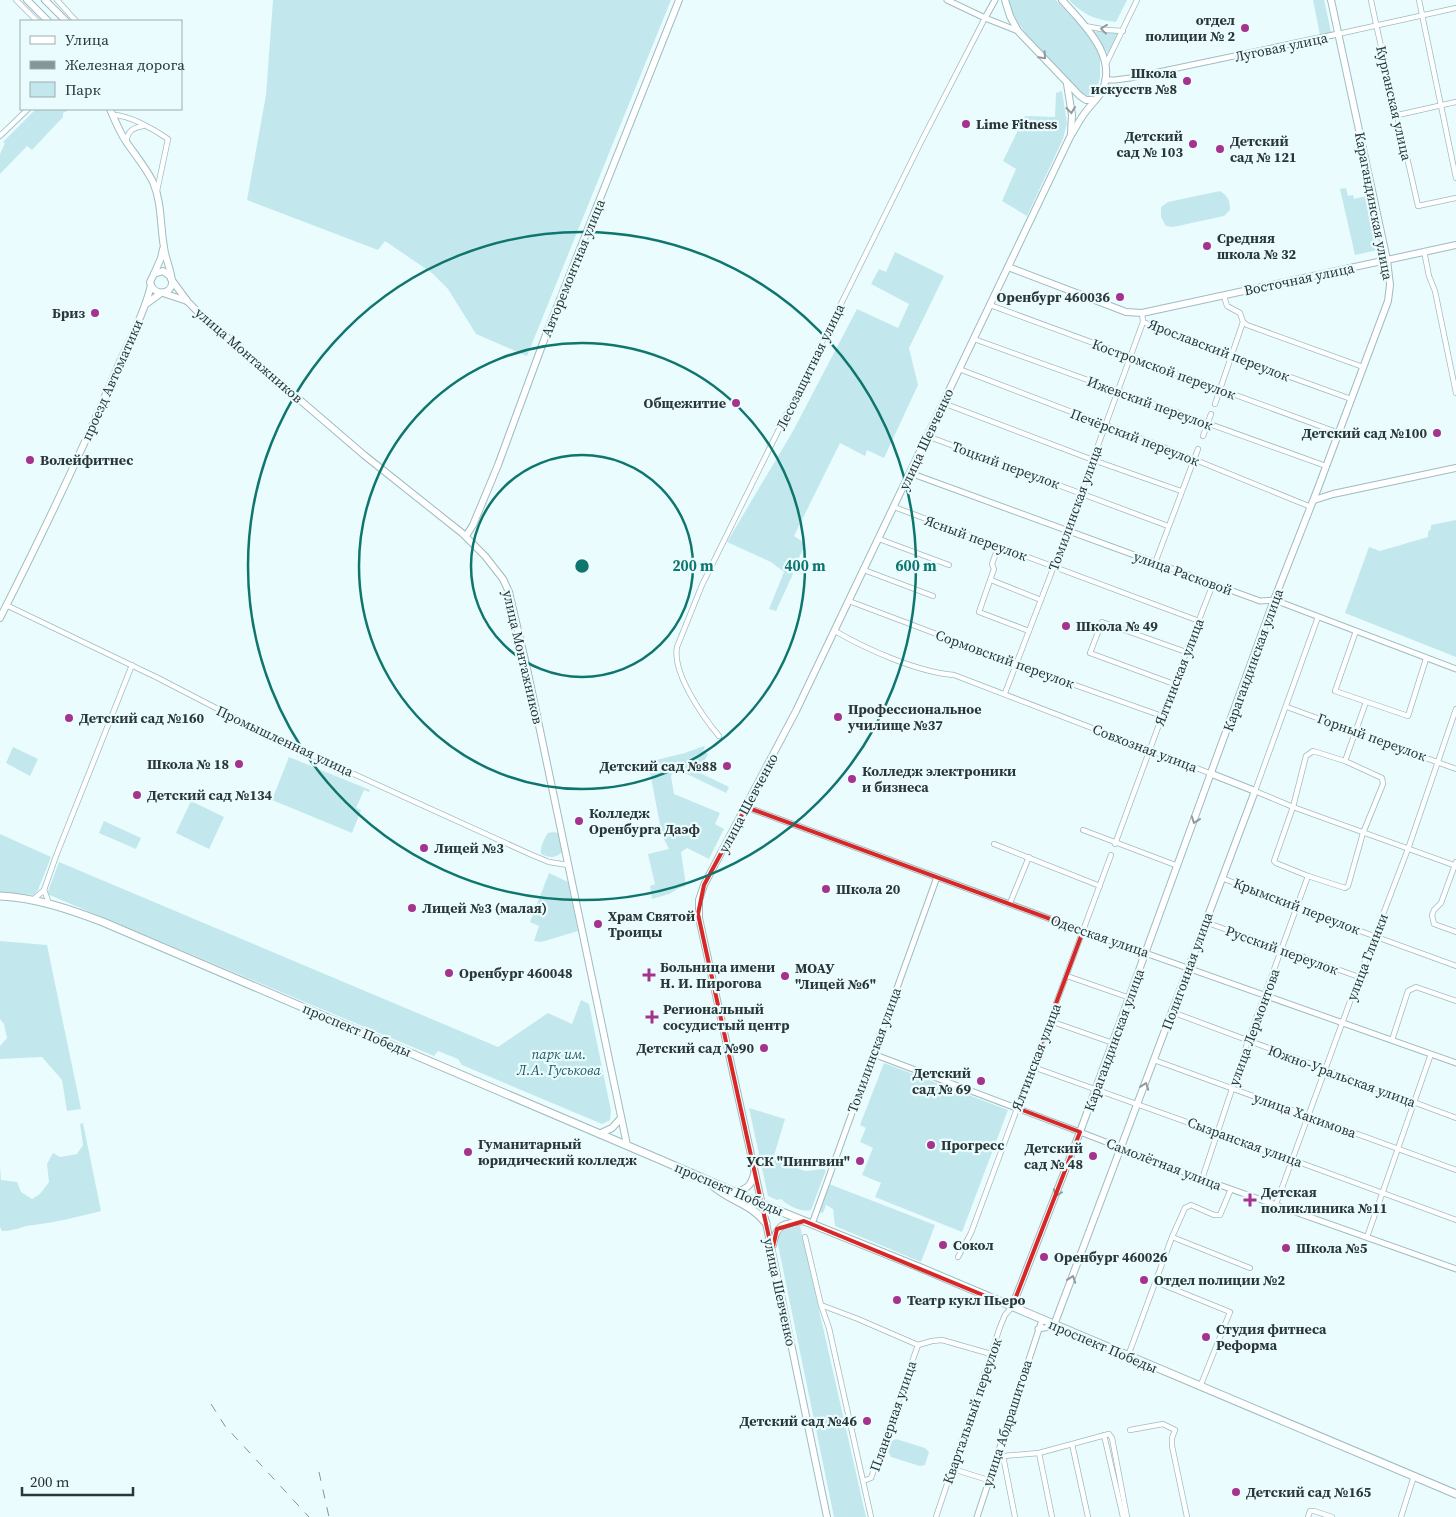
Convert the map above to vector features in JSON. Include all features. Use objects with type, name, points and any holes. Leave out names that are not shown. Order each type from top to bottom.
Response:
[{"type":"main road","points":[[27,0],[47,20]]},
{"type":"main road","points":[[45,0],[65,20]]},
{"type":"main road","name":"Авторемонтная улица","points":[[466,536],[476,518],[498,466],[547,332],[680,0]]},
{"type":"main road","points":[[1005,0],[1010,16],[1018,31],[1084,99],[1095,100]]},
{"type":"main road","points":[[1062,0],[1101,48],[1105,65],[1105,80]]},
{"type":"main road","name":"Карагандинская улица","points":[[1012,1307],[1113,1044],[1274,600],[1314,500],[1388,301],[1390,285],[1387,260],[1331,0]]},
{"type":"main road","name":"улица Шевченко","points":[[826,1517],[755,1170],[698,914],[699,900],[704,885],[784,735],[835,631],[1070,137],[1084,113],[1101,92],[1105,80]]},
{"type":"main road","name":"улица Шевченко","points":[[1067,83],[1072,115],[1070,137]]},
{"type":"main road","name":"улица Монтажников","points":[[111,112],[126,142],[148,172],[157,192],[164,248],[171,278],[188,302],[364,455],[466,536],[492,564],[509,592],[528,673],[626,1145]]},
{"type":"main road","name":"Восточная улица","points":[[1142,313],[1456,245]]},
{"type":"main road","name":"улица Монтажников","points":[[154,274],[164,248]]},
{"type":"main road","name":"Ярославский переулок","points":[[1008,267],[1126,312],[1142,313]]},
{"type":"main road","points":[[163,271],[171,278],[169,289],[162,293],[154,291],[150,285],[154,274],[163,271]]},
{"type":"main road","name":"проезд Автоматики","points":[[0,618],[69,478],[128,340],[146,304],[150,285]]},
{"type":"main road","name":"улица Монтажников","points":[[162,293],[188,302]]},
{"type":"main road","name":"проезд Автоматики","points":[[146,304],[162,293]]},
{"type":"main road","points":[[1314,500],[1333,494],[1456,468]]},
{"type":"main road","points":[[1318,488],[1333,494]]},
{"type":"main road","name":"Совхозная улица","points":[[1212,774],[1255,791]]},
{"type":"main road","name":"Полигонная улица","points":[[1054,1325],[1255,791]]},
{"type":"main road","name":"проспект Победы","points":[[0,896],[49,903],[103,922],[762,1204],[892,1256],[1456,1494]]},
{"type":"main road","points":[[599,1134],[612,1128],[621,1118]]},
{"type":"main road","points":[[735,1192],[746,1189],[750,1185],[755,1170]]},
{"type":"main road","points":[[706,1180],[717,1190],[756,1211],[766,1223]]},
{"type":"main road","points":[[772,1251],[775,1233],[778,1229],[784,1224],[804,1221]]},
{"type":"street","points":[[16,0],[36,20]]},
{"type":"street","points":[[57,0],[75,20]]},
{"type":"street","points":[[948,0],[1018,31]]},
{"type":"street","name":"Лесозащитная улица","points":[[719,736],[702,715],[688,692],[676,656],[677,647],[707,574],[935,115],[995,0]]},
{"type":"street","points":[[1105,65],[1137,0]]},
{"type":"street","name":"Курганская улица","points":[[1371,0],[1380,48],[1398,116],[1418,206],[1456,198]]},
{"type":"street","points":[[1419,0],[1456,178]]},
{"type":"street","name":"Луговая улица","points":[[1105,80],[1130,78],[1456,8]]},
{"type":"street","points":[[1085,26],[1123,31]]},
{"type":"street","points":[[1398,116],[1456,102]]},
{"type":"street","points":[[0,136],[27,110]]},
{"type":"street","points":[[111,112],[144,125],[168,139],[157,192]]},
{"type":"street","points":[[126,142],[132,129],[144,125]]},
{"type":"street","points":[[1424,252],[1429,276],[1435,291],[1456,393]]},
{"type":"street","points":[[1214,404],[1243,322],[1240,313],[1227,306],[1224,296]]},
{"type":"street","name":"Костромской переулок","points":[[990,305],[1339,433]]},
{"type":"street","name":"Ярославский переулок","points":[[1142,313],[1143,322],[1351,399]]},
{"type":"street","name":"Томилинская улица","points":[[1005,693],[1054,566],[1143,322]]},
{"type":"street","points":[[1243,322],[1363,367]]},
{"type":"street","name":"Ижевский переулок","points":[[974,338],[1326,466]]},
{"type":"street","name":"Печёрский переулок","points":[[959,369],[1194,459],[1311,507]]},
{"type":"street","points":[[943,403],[1181,491]]},
{"type":"street","points":[[1203,436],[1211,414]]},
{"type":"street","name":"Тоцкий переулок","points":[[927,436],[1168,526]]},
{"type":"street","points":[[1155,563],[1198,449]]},
{"type":"street","name":"улица Расковой","points":[[910,473],[1260,601],[1274,600],[1456,669]]},
{"type":"street","name":"Ясный переулок","points":[[894,507],[1199,621]]},
{"type":"street","points":[[879,539],[948,565]]},
{"type":"street","points":[[998,547],[992,564],[994,569],[979,612],[1029,631]]},
{"type":"street","points":[[864,570],[933,596]]},
{"type":"street","points":[[990,580],[1041,600]]},
{"type":"street","name":"Ялтинская улица","points":[[1116,843],[1213,584]]},
{"type":"street","name":"Сормовский переулок","points":[[849,601],[1016,664],[1162,716]]},
{"type":"street","name":"Промышленная улица","points":[[6,605],[132,665],[270,736],[549,862],[568,865]]},
{"type":"street","name":"Полигонная улица","points":[[1255,791],[1318,617]]},
{"type":"street","points":[[1174,684],[1090,653],[1102,622],[1186,652]]},
{"type":"street","name":"Совхозная улица","points":[[835,631],[858,645],[884,655],[939,674],[954,675],[1005,693],[1212,774]]},
{"type":"street","points":[[1356,631],[1335,691],[1408,716],[1426,659]]},
{"type":"street","points":[[34,900],[44,890],[132,665]]},
{"type":"street","points":[[1345,761],[1366,702]]},
{"type":"street","name":"Горный переулок","points":[[1287,707],[1456,769]]},
{"type":"street","name":"улица Глинки","points":[[1276,1204],[1342,1022],[1408,849],[1456,709]]},
{"type":"street","points":[[1313,751],[1345,761],[1382,778],[1383,784],[1364,833],[1348,886],[1342,888],[1274,861],[1293,807],[1306,756],[1309,752],[1313,751]]},
{"type":"street","name":"Совхозная улица","points":[[1255,791],[1293,807],[1456,865]]},
{"type":"street","name":"Одесская улица","points":[[746,807],[1456,1063]]},
{"type":"street","points":[[1083,830],[1178,866]]},
{"type":"street","points":[[994,844],[1100,886]]},
{"type":"street","name":"Ялтинская улица","points":[[958,1258],[971,1233],[1111,855]]},
{"type":"street","points":[[1010,903],[1029,857]]},
{"type":"street","points":[[1456,865],[1443,899],[1432,915],[1434,924],[1456,932]]},
{"type":"street","name":"улица Лермонтова","points":[[1202,1179],[1248,1041],[1308,876]]},
{"type":"street","name":"Томилинская улица","points":[[812,1224],[937,877]]},
{"type":"street","name":"Крымский переулок","points":[[1222,878],[1297,908],[1456,966]]},
{"type":"street","points":[[44,890],[49,903]]},
{"type":"street","name":"Русский переулок","points":[[1205,922],[1359,977]]},
{"type":"street","points":[[1067,976],[1130,998]]},
{"type":"street","points":[[1392,1040],[1408,991],[1411,988],[1416,987],[1454,1001],[1456,995]]},
{"type":"street","name":"Южно-Уральская улица","points":[[1172,1012],[1456,1118]]},
{"type":"street","points":[[1050,1020],[1113,1044]]},
{"type":"street","name":"Самолётная улица","points":[[873,1054],[1202,1179],[1456,1269]]},
{"type":"street","points":[[1366,1237],[1431,1054]]},
{"type":"street","name":"улица Хакимова","points":[[1154,1060],[1456,1170]]},
{"type":"street","name":"Сызранская улица","points":[[1033,1067],[1456,1220]]},
{"type":"street","points":[[1128,1356],[1185,1208],[1188,1205],[1220,1215],[1231,1189]]},
{"type":"street","points":[[805,1237],[821,1305],[829,1328],[871,1517]]},
{"type":"street","points":[[1172,1238],[1250,1268]]},
{"type":"street","points":[[1156,1282],[1230,1312],[1200,1387]]},
{"type":"street","name":"Планерная улица","points":[[821,1305],[918,1345],[942,1340],[991,1354]]},
{"type":"street","name":"Квартальный переулок","points":[[936,1517],[1005,1315],[1012,1307]]},
{"type":"street","name":"улица Абдрашитова","points":[[978,1516],[996,1454],[1042,1320]]},
{"type":"street","points":[[1038,1329],[1054,1325]]},
{"type":"street","name":"Планерная улица","points":[[863,1481],[871,1478],[918,1345]]},
{"type":"street","points":[[1130,1430],[1163,1424],[1175,1430],[1172,1446],[1187,1517]]},
{"type":"street","points":[[996,1454],[1003,1456],[1039,1453],[1109,1434],[1112,1438],[1127,1517]]},
{"type":"street","points":[[1104,1435],[1122,1517]]},
{"type":"street","points":[[1072,1444],[1088,1517]]},
{"type":"street","points":[[1039,1453],[1052,1517]]},
{"type":"street","points":[[1003,1456],[1015,1517]]},
{"type":"street","points":[[953,1469],[988,1480]]},
{"type":"street","points":[[1401,1517],[1414,1476]]},
{"type":"street","points":[[1308,1517],[1310,1511],[1332,1517]]},
{"type":"highlighted area","points":[[746,807],[1083,931],[1017,1108],[1080,1132],[1012,1307],[804,1221],[777,1229],[772,1251],[698,914],[704,885]]},
{"type":"green space","points":[[273,0],[671,0],[527,356],[476,334],[448,289],[432,273],[385,241],[378,250],[247,200],[266,95]]},
{"type":"green space","points":[[1008,0],[1056,0],[1085,31],[1100,54],[1100,78],[1095,96],[1090,97],[1083,94],[1040,51],[1021,27],[1013,14]]},
{"type":"green space","points":[[1069,0],[1127,0],[1116,22],[1090,16]]},
{"type":"green space","points":[[1313,0],[1324,0],[1331,32],[1320,35]]},
{"type":"green space","points":[[1092,31],[1119,33],[1108,54]]},
{"type":"green space","points":[[1062,91],[1067,123],[1063,139],[1027,216],[1002,201],[1016,169],[1003,161],[1025,116],[1055,117],[1056,93]]},
{"type":"green space","points":[[35,110],[68,110],[63,113],[63,117],[32,150],[27,146],[0,174],[0,154],[5,143],[3,142]]},
{"type":"green space","points":[[1346,188],[1348,196],[1353,195],[1354,199],[1366,196],[1378,250],[1355,255],[1340,189]]},
{"type":"green space","points":[[1220,191],[1227,197],[1230,204],[1230,210],[1224,216],[1173,227],[1166,226],[1161,217],[1161,207],[1168,202]]},
{"type":"green space","points":[[895,252],[944,276],[909,348],[918,385],[884,458],[867,450],[865,456],[840,443],[794,536],[806,544],[792,571],[793,574],[776,611],[769,609],[784,572],[771,562],[727,542],[793,431],[857,309],[898,328],[909,304],[871,284],[879,269],[886,272]]},
{"type":"green space","points":[[1456,520],[1456,657],[1345,613],[1369,547],[1380,551],[1428,537],[1431,525]]},
{"type":"green space","points":[[704,746],[703,751],[708,754],[698,772],[729,787],[726,793],[675,768],[671,776],[674,794],[720,813],[715,824],[724,829],[709,859],[687,848],[681,852],[686,886],[652,899],[650,886],[655,884],[648,854],[669,849],[662,835],[648,762],[685,753]]},
{"type":"green space","points":[[13,747],[38,759],[30,776],[6,763]]},
{"type":"green space","points":[[289,757],[370,790],[369,792],[364,790],[356,808],[361,810],[352,833],[272,800]]},
{"type":"green space","points":[[191,801],[224,817],[209,849],[176,833]]},
{"type":"green space","points":[[104,821],[141,838],[136,849],[99,833]]},
{"type":"green space","points":[[548,833],[558,833],[563,851],[555,857],[550,857],[541,854],[541,849]]},
{"type":"green space","points":[[0,834],[51,857],[38,890],[34,895],[0,892]]},
{"type":"green space","name":"парк им. Л.А. Гуськова","points":[[59,862],[498,1047],[548,1013],[572,1024],[581,1000],[589,1004],[611,1111],[610,1120],[602,1124],[462,1065],[458,1059],[438,1051],[434,1056],[47,894]]},
{"type":"green space","points":[[549,873],[568,882],[578,931],[541,942],[534,941],[539,926],[530,922]]},
{"type":"green space","points":[[0,941],[47,945],[81,1109],[67,1111],[62,1080],[42,1057],[0,1059],[0,1046],[7,1038],[4,1024],[0,1019]]},
{"type":"green space","name":"Прогресс","points":[[884,1063],[1008,1110],[962,1232],[875,1197],[881,1183],[862,1175],[873,1148],[860,1142],[866,1128],[860,1125]]},
{"type":"green space","points":[[749,1108],[785,1119],[773,1159],[805,1171],[826,1170],[811,1210],[799,1209],[790,1206],[781,1199],[777,1200],[768,1196]]},
{"type":"green space","points":[[83,1123],[101,1211],[2,1231],[0,1227],[0,1167],[1,1180],[17,1182],[21,1192],[32,1199],[40,1194],[49,1182],[47,1164],[53,1153],[60,1157],[77,1154],[83,1145],[80,1124]]},
{"type":"green space","points":[[829,1184],[935,1225],[921,1262],[835,1226],[833,1209],[826,1205],[823,1213],[818,1212]]},
{"type":"green space","points":[[800,1226],[866,1517],[834,1517],[777,1240],[781,1232],[786,1228]]},
{"type":"green space","points":[[896,1439],[925,1448],[929,1452],[925,1465],[920,1466],[891,1457],[888,1451],[892,1441]]},
{"type":"railway","points":[[211,1404],[225,1426],[309,1517]]},
{"type":"railway","points":[[319,1472],[329,1517]]},
{"type":"place","name":"отдел полиции № 2","points":[[1245,28]]},
{"type":"place","name":"Школа искусств №8","points":[[1187,81]]},
{"type":"place","name":"Lime Fitness","points":[[966,124]]},
{"type":"place","name":"Детский сад № 103","points":[[1193,144]]},
{"type":"place","name":"Детский сад № 121","points":[[1220,149]]},
{"type":"place","name":"Средняя школа № 32","points":[[1207,246]]},
{"type":"place","name":"Оренбург 460036","points":[[1120,297]]},
{"type":"place","name":"Бриз","points":[[95,313]]},
{"type":"place","name":"Общежитие","points":[[736,403]]},
{"type":"place","name":"Детский сад №100","points":[[1437,433]]},
{"type":"place","name":"Волейфитнес","points":[[30,460]]},
{"type":"place","name":"Школа № 49","points":[[1066,626]]},
{"type":"place","name":"Профессиональное училище №37","points":[[838,717]]},
{"type":"place","name":"Детский сад №160","points":[[69,718]]},
{"type":"place","name":"Школа № 18","points":[[239,764]]},
{"type":"place","name":"Детский сад №88","points":[[727,766]]},
{"type":"place","name":"Колледж электроники и бизнеса","points":[[852,779]]},
{"type":"place","name":"Детский сад №134","points":[[137,795]]},
{"type":"place","name":"Колледж Оренбурга Даэф","points":[[579,821]]},
{"type":"place","name":"Лицей №3","points":[[424,848]]},
{"type":"place","name":"Школа 20","points":[[826,889]]},
{"type":"place","name":"Лицей №3 (малая)","points":[[412,908]]},
{"type":"place","name":"Храм Святой Троицы","points":[[598,924]]},
{"type":"place","name":"Оренбург 460048","points":[[449,973]]},
{"type":"place","name":"Больница имени Н. И. Пирогова","points":[[649,975]]},
{"type":"place","name":"МОАУ \"Лицей №6\"","points":[[785,976]]},
{"type":"place","name":"Региональный сосудистый центр","points":[[652,1017]]},
{"type":"place","name":"Детский сад №90","points":[[764,1048]]},
{"type":"place","name":"Детский сад № 69","points":[[981,1081]]},
{"type":"place","name":"Прогресс","points":[[931,1145]]},
{"type":"place","name":"Гуманитарный юридический колледж","points":[[468,1152]]},
{"type":"place","name":"Детский сад № 48","points":[[1093,1156]]},
{"type":"place","name":"УСК \"Пингвин\"","points":[[860,1161]]},
{"type":"place","name":"Детская поликлиника №11","points":[[1250,1200]]},
{"type":"place","name":"Сокол","points":[[943,1245]]},
{"type":"place","name":"Школа №5","points":[[1286,1248]]},
{"type":"place","name":"Оренбург 460026","points":[[1044,1257]]},
{"type":"place","name":"Отдел полиции №2","points":[[1144,1280]]},
{"type":"place","name":"Театр кукл Пьеро","points":[[897,1300]]},
{"type":"place","name":"Студия фитнеса Реформа","points":[[1206,1337]]},
{"type":"place","name":"Детский сад №46","points":[[867,1421]]},
{"type":"place","name":"Детский сад №165","points":[[1236,1492]]}]
